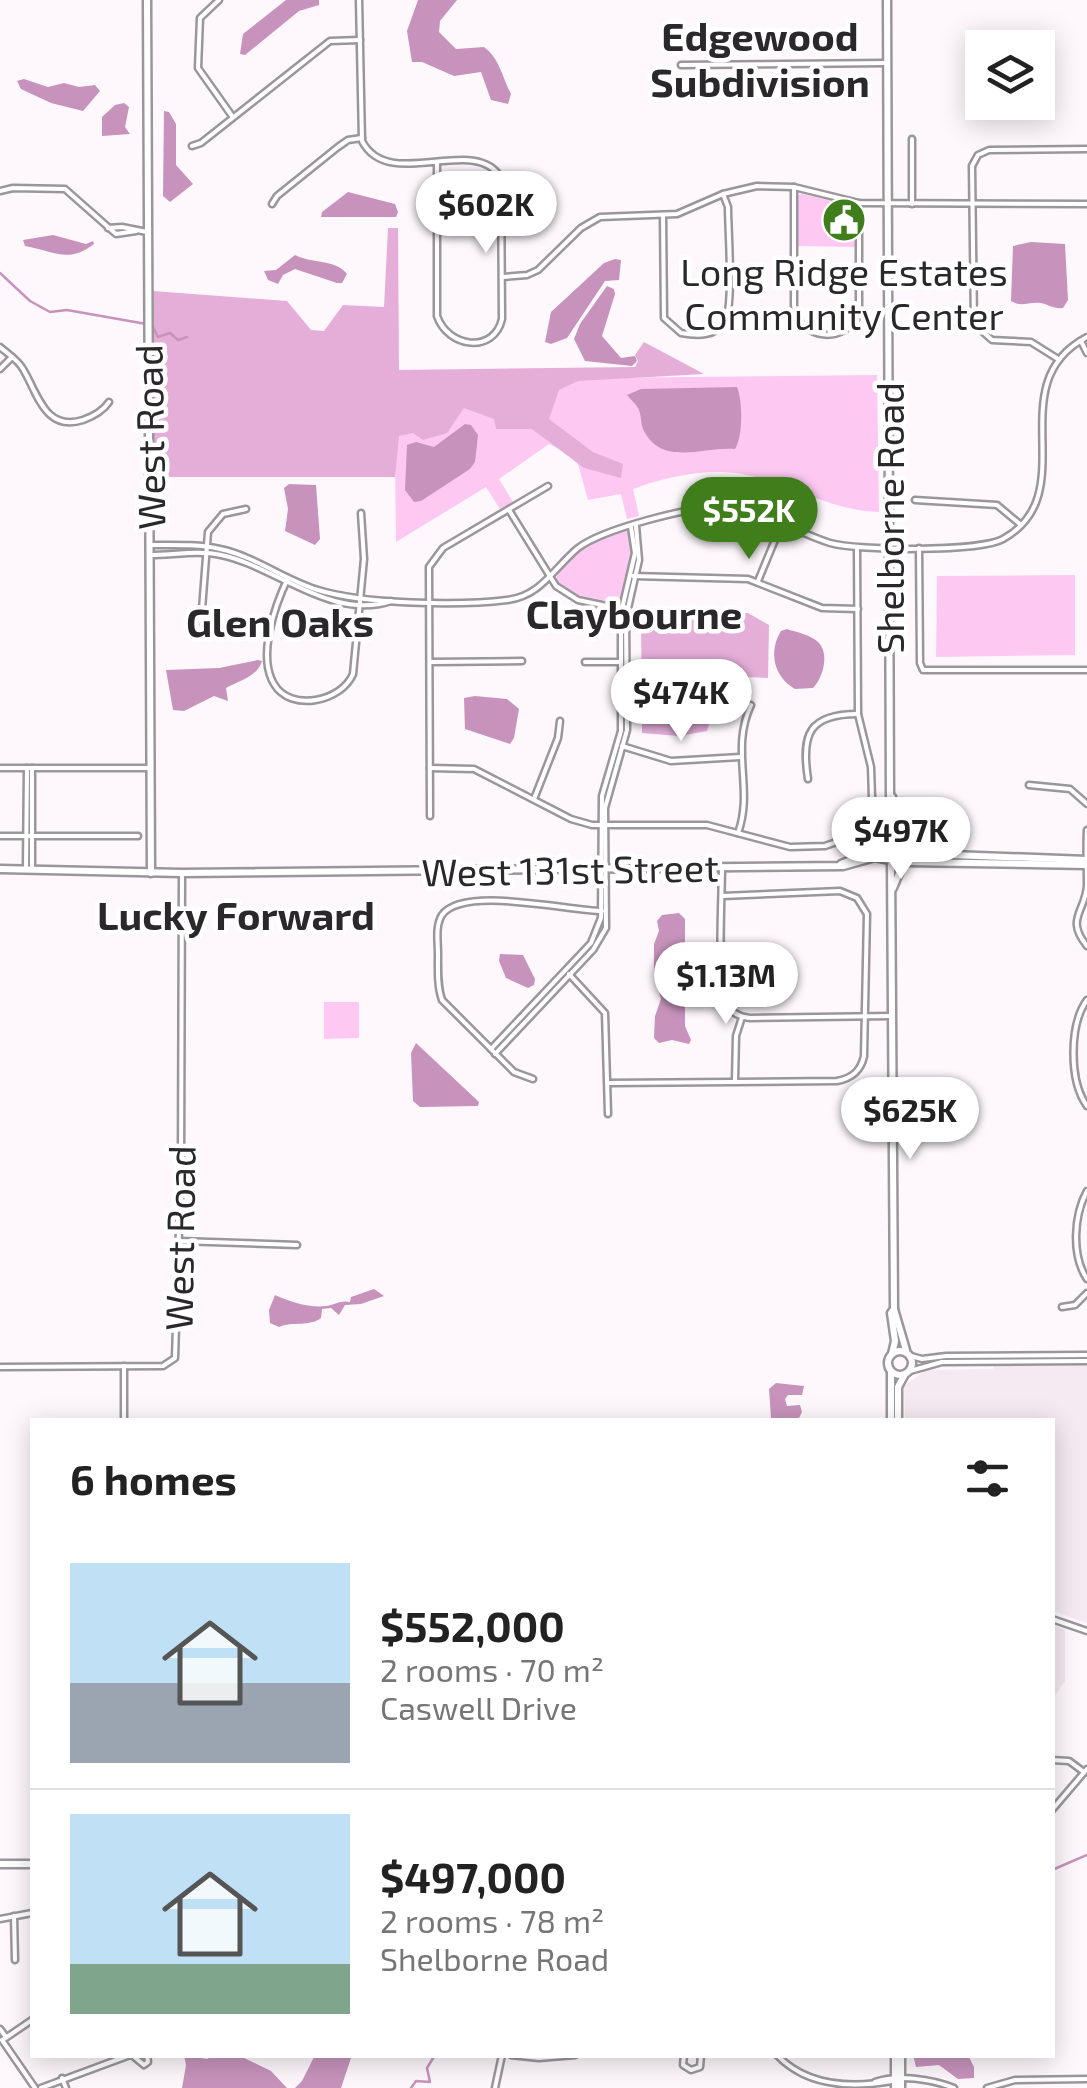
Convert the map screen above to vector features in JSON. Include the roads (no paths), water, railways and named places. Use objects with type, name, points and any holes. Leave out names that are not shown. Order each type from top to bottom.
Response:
[{"type":"street","name":"West Road","points":[[147,0],[151,874]]},
{"type":"street","points":[[219,0],[200,18],[198,68],[233,118]]},
{"type":"street","points":[[359,0],[362,138],[369,153],[380,161],[478,162],[492,166],[502,184],[500,329],[487,340],[455,340],[446,334],[437,316],[436,162]]},
{"type":"street","name":"Shelborne Road","points":[[887,0],[889,546],[892,796],[896,829],[891,843]]},
{"type":"street","points":[[192,146],[201,144],[330,41],[360,40]]},
{"type":"street","points":[[681,65],[887,63]]},
{"type":"street","points":[[272,204],[338,147],[348,140],[362,138]]},
{"type":"street","points":[[912,139],[912,204]]},
{"type":"street","points":[[1058,359],[1038,344],[1000,342],[981,333],[972,318],[972,166],[978,155],[989,150],[1087,150]]},
{"type":"street","points":[[503,277],[527,276],[538,270],[580,228],[595,219],[682,213],[723,194],[756,186],[794,188],[860,203],[1087,204]]},
{"type":"street","points":[[0,192],[12,188],[65,189],[108,228],[147,232]]},
{"type":"street","points":[[794,188],[795,312],[807,330],[834,334],[850,327],[860,311],[860,203]]},
{"type":"street","points":[[662,215],[664,318],[681,333],[705,335],[722,326],[729,309],[728,207],[723,194]]},
{"type":"street","points":[[150,545],[206,550],[286,580],[360,600],[428,601],[510,600],[535,591],[589,542],[691,510],[720,507],[758,513],[832,543],[857,547],[990,544],[1021,525],[1034,506],[1041,484],[1043,391],[1058,359],[1084,339],[1087,353]]},
{"type":"street","points":[[0,348],[22,367],[44,410],[56,420],[86,419],[109,402]]},
{"type":"street","points":[[0,369],[12,357]]},
{"type":"street","points":[[430,816],[429,567],[438,552],[548,486]]},
{"type":"street","points":[[915,500],[997,505],[1021,525]]},
{"type":"street","points":[[200,622],[208,532],[218,517],[246,509]]},
{"type":"street","points":[[509,510],[561,590],[578,600],[624,609]]},
{"type":"street","points":[[286,580],[272,614],[269,671],[278,690],[303,699],[337,695],[350,682],[364,559],[361,512]]},
{"type":"street","points":[[758,581],[782,523]]},
{"type":"street","points":[[493,1051],[600,942],[606,928],[602,796],[627,722],[624,609],[640,545],[633,526]]},
{"type":"street","points":[[430,768],[474,769],[576,821],[603,826],[682,823],[738,832],[782,846],[818,847],[845,840],[862,822],[870,804],[872,774],[858,714],[857,547]]},
{"type":"street","points":[[920,548],[923,670],[1087,670]]},
{"type":"street","points":[[150,555],[206,550]]},
{"type":"street","points":[[634,576],[758,581],[822,608],[858,609]]},
{"type":"street","points":[[429,662],[522,661]]},
{"type":"street","points":[[585,662],[624,662]]},
{"type":"street","points":[[738,832],[744,800],[741,731],[750,705]]},
{"type":"street","points":[[808,779],[804,750],[813,728],[834,715],[858,714]]},
{"type":"street","points":[[534,799],[553,751],[560,720]]},
{"type":"street","points":[[620,746],[671,761],[740,757]]},
{"type":"street","points":[[0,768],[151,768]]},
{"type":"street","points":[[29,868],[30,768]]},
{"type":"street","points":[[1030,785],[1070,788],[1087,804]]},
{"type":"street","name":"Shelborne Road","points":[[892,796],[910,847]]},
{"type":"street","points":[[1087,830],[1086,894],[1076,921],[1077,931],[1087,946]]},
{"type":"street","points":[[0,836],[138,836]]},
{"type":"street","points":[[894,1418],[898,1388],[913,1363],[894,1308],[892,889],[886,851],[891,843],[900,840],[925,854],[1087,862]]},
{"type":"street","name":"West 131st Street","points":[[840,864],[891,843]]},
{"type":"street","points":[[892,889],[910,847]]},
{"type":"street","name":"West 131st Street","points":[[0,868],[182,874],[722,867],[840,864],[875,857],[890,861]]},
{"type":"street","points":[[890,861],[1087,862]]},
{"type":"street","points":[[722,867],[722,990],[726,1005],[742,1017],[891,1016]]},
{"type":"street","name":"West Road","points":[[124,1418],[124,1366],[164,1366],[173,1363],[176,1356],[182,874]]},
{"type":"street","points":[[608,1083],[837,1081],[852,1076],[862,1066],[866,914],[857,898],[840,891],[722,896]]},
{"type":"street","points":[[533,1079],[514,1072],[446,1007],[440,994],[438,931],[446,911],[465,903],[534,902],[574,911],[604,911]]},
{"type":"street","points":[[568,973],[606,1013],[608,1114]]},
{"type":"street","points":[[1087,1000],[1080,1009],[1076,1028],[1077,1085],[1087,1106]]},
{"type":"street","points":[[735,1082],[736,1036],[742,1017]]},
{"type":"street","points":[[1087,1191],[1080,1204],[1077,1227],[1078,1261],[1087,1278]]},
{"type":"street","points":[[180,1241],[297,1245]]},
{"type":"street","points":[[1062,1307],[1075,1305],[1087,1293]]},
{"type":"street","points":[[894,1308],[891,1313],[895,1341],[888,1364],[894,1418]]},
{"type":"street","points":[[892,1354],[922,1359],[1087,1358]]},
{"type":"street","points":[[891,1371],[908,1373],[946,1362],[1087,1358]]},
{"type":"street","points":[[0,1367],[124,1366]]},
{"type":"street","points":[[1055,1620],[1087,1631]]},
{"type":"street","points":[[1055,1760],[1069,1761],[1086,1770],[1055,1808]]},
{"type":"street","points":[[0,1864],[30,1864]]},
{"type":"street","points":[[0,1919],[30,1913]]},
{"type":"street","points":[[14,1916],[15,1960]]},
{"type":"street","points":[[3,2040],[30,2021]]},
{"type":"street","points":[[0,2029],[3,2040],[38,2088],[125,2058]]},
{"type":"street","points":[[495,2088],[501,2058]]},
{"type":"street","points":[[684,2058],[684,2064],[691,2070],[700,2067],[701,2058]]},
{"type":"street","points":[[781,2058],[797,2072],[826,2084],[852,2087],[932,2081],[954,2088]]},
{"type":"street","points":[[62,2078],[66,2088]]},
{"type":"street","points":[[987,2088],[1010,2080],[1087,2079]]},
{"type":"waterway","points":[[0,273],[30,301],[50,312],[67,310],[152,325],[158,337],[170,333],[178,340],[187,337]]},
{"type":"waterway","points":[[1055,1869],[1087,1855]]},
{"type":"waterway","points":[[411,2088],[416,2081],[430,2082],[427,2068],[433,2058]]},
{"type":"place","name":"Long Ridge Estates Community Center","points":[[844,220]]},
{"type":"district","name":"Edgewood Subdivision","points":[[760,58]]},
{"type":"district","name":"Claybourne","points":[[634,613]]},
{"type":"district","name":"Glen Oaks","points":[[280,621]]},
{"type":"district","name":"Lucky Forward","points":[[236,914]]}]
